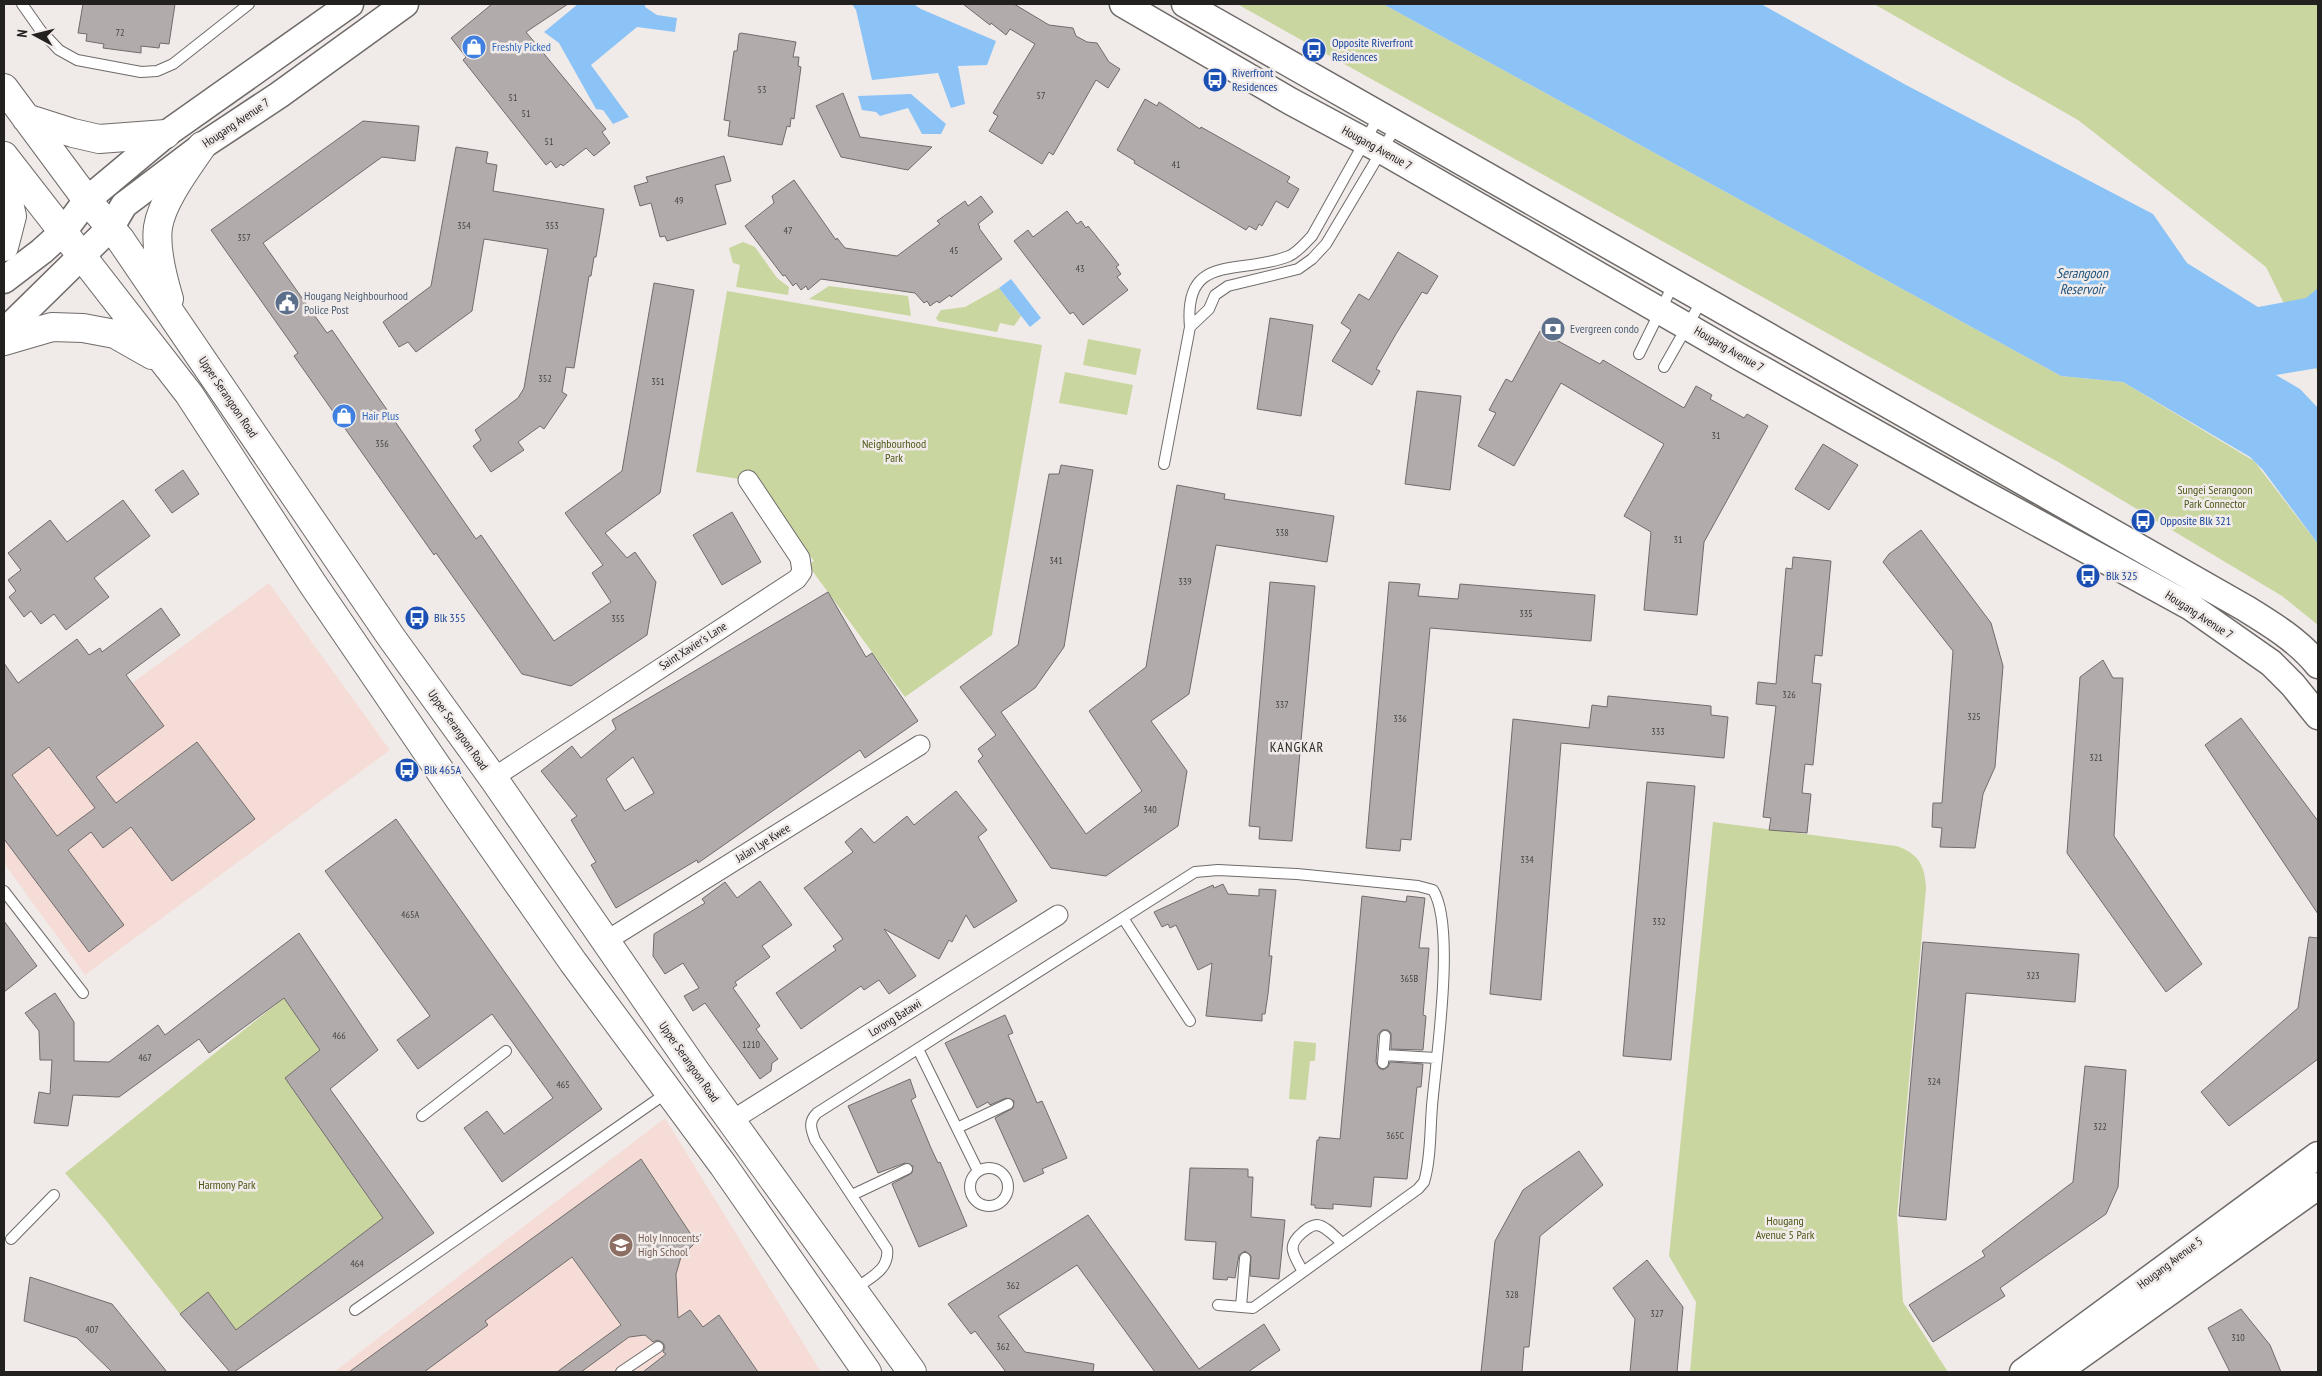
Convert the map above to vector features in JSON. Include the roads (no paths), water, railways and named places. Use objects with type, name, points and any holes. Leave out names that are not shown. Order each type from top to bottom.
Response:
[{"type":"main road","name":"Hougang Avenue 7","points":[[4,332],[111,227],[124,205],[202,146],[279,94],[404,4]]},
{"type":"main road","name":"Hougang Avenue 7","points":[[1123,4],[1290,101],[1374,146],[1979,491],[2191,607],[2270,663],[2293,685],[2318,716]]},
{"type":"main road","points":[[1185,4],[2245,608],[2288,636],[2318,665]]},
{"type":"main road","points":[[4,280],[42,251],[63,232],[87,200],[166,134],[338,7]]},
{"type":"main road","name":"Upper Serangoon Road","points":[[4,88],[87,200],[111,227],[174,316],[391,637],[493,778],[731,1121],[912,1372]]},
{"type":"main road","points":[[26,118],[73,133],[99,138],[166,134]]},
{"type":"main road","points":[[174,316],[162,275],[158,227],[171,193],[202,146]]},
{"type":"main road","points":[[4,156],[166,364],[205,419],[312,583],[462,803],[574,962],[723,1165],[867,1372]]},
{"type":"main road","points":[[4,181],[12,216],[4,247]]},
{"type":"main road","points":[[4,341],[52,328],[82,328],[115,334],[166,364]]},
{"type":"main road","name":"Hougang Avenue 5","points":[[2057,1372],[2212,1248],[2266,1208],[2318,1155]]},
{"type":"main road","name":"Hougang Avenue 5","points":[[2266,1208],[2318,1186]]},
{"type":"main road","name":"Hougang Avenue 5","points":[[2023,1372],[2212,1248]]},
{"type":"street","name":"Saint Xavier's Lane","points":[[493,778],[797,579],[802,572],[800,558],[748,480]]},
{"type":"street","name":"Jalan Lye Kwee","points":[[606,941],[920,744]]},
{"type":"street","name":"Lorong Batawi","points":[[731,1121],[1058,915]]},
{"type":"lane","points":[[22,4],[41,31],[60,50],[77,60],[141,72],[157,70],[173,64],[249,4]]},
{"type":"lane","points":[[1190,327],[1208,309],[1215,295],[1228,286],[1298,269],[1312,259],[1326,244],[1389,119]]},
{"type":"lane","points":[[1164,464],[1190,327],[1188,307],[1192,290],[1200,278],[1221,271],[1289,256],[1302,248],[1374,146],[1389,119]]},
{"type":"lane","points":[[1639,354],[1674,283]]},
{"type":"lane","points":[[1664,367],[1702,299]]},
{"type":"lane","points":[[853,1291],[884,1267],[888,1256],[887,1249],[815,1140],[810,1126],[813,1117],[1195,872],[1207,870],[1297,874],[1418,886],[1432,890],[1438,899],[1444,956],[1424,1182],[1253,1308],[1218,1305]]},
{"type":"lane","points":[[4,891],[83,993]]},
{"type":"lane","points":[[1123,918],[1190,1022]]},
{"type":"lane","points":[[1385,1036],[1384,1059],[1436,1058]]},
{"type":"lane","points":[[918,1049],[978,1171]]},
{"type":"lane","points":[[422,1116],[506,1051]]},
{"type":"lane","points":[[355,1310],[492,1216],[594,1142],[669,1092]]},
{"type":"lane","points":[[957,1128],[1008,1104]]},
{"type":"lane","points":[[852,1195],[907,1169]]},
{"type":"lane","points":[[11,1239],[54,1195]]},
{"type":"lane","points":[[1303,1272],[1292,1251],[1292,1246],[1294,1240],[1310,1227],[1317,1225],[1323,1228],[1342,1243]]},
{"type":"lane","points":[[1241,1307],[1245,1258]]},
{"type":"lane","points":[[621,1372],[658,1347]]},
{"type":"water","points":[[578,4],[645,4],[645,7],[657,15],[677,18],[675,32],[637,27],[591,65],[629,117],[613,124],[603,110],[596,109],[559,43],[544,32]]},
{"type":"water","points":[[852,4],[913,4],[996,41],[987,65],[958,66],[965,104],[951,108],[938,73],[872,80],[856,10]]},
{"type":"water","name":"Serangoon Reservoir","points":[[1383,4],[1761,4],[1906,85],[2153,214],[2187,263],[2258,307],[2306,298],[2318,288],[2318,368],[2276,375],[2300,389],[2318,408],[2318,544],[2263,470],[2250,457],[2123,382],[2061,376]]},
{"type":"water","points":[[911,94],[946,124],[941,134],[922,134],[908,108],[880,116],[876,112],[862,110],[858,96]]},
{"type":"water","points":[[1011,279],[1041,318],[1030,327],[999,288]]},
{"type":"place","name":"Freshly Picked","points":[[474,47]]},
{"type":"place","name":"Opposite Riverfront Residences","points":[[1314,50]]},
{"type":"place","name":"Riverfront Residences","points":[[1215,80]]},
{"type":"place","name":"Hougang Neighbourhood Police Post","points":[[287,303]]},
{"type":"place","name":"Evergreen condo","points":[[1553,329]]},
{"type":"place","name":"Hair Plus","points":[[344,416]]},
{"type":"place","name":"Opposite Blk 321","points":[[2143,521]]},
{"type":"place","name":"Blk 325","points":[[2088,576]]},
{"type":"place","name":"Blk 355","points":[[417,618]]},
{"type":"place","name":"Blk 465A","points":[[407,770]]},
{"type":"place","name":"Holy Innocents' High School","points":[[621,1245]]},
{"type":"district","name":"KANGKAR","points":[[1297,747]]},
{"type":"park label","name":"Neighbourhood Park","points":[[894,451]]},
{"type":"park label","name":"Sungei Serangoon Park Connector","points":[[2215,497]]},
{"type":"park label","name":"Harmony Park","points":[[227,1185]]},
{"type":"park label","name":"Hougang Avenue 5 Park","points":[[1785,1228]]}]
